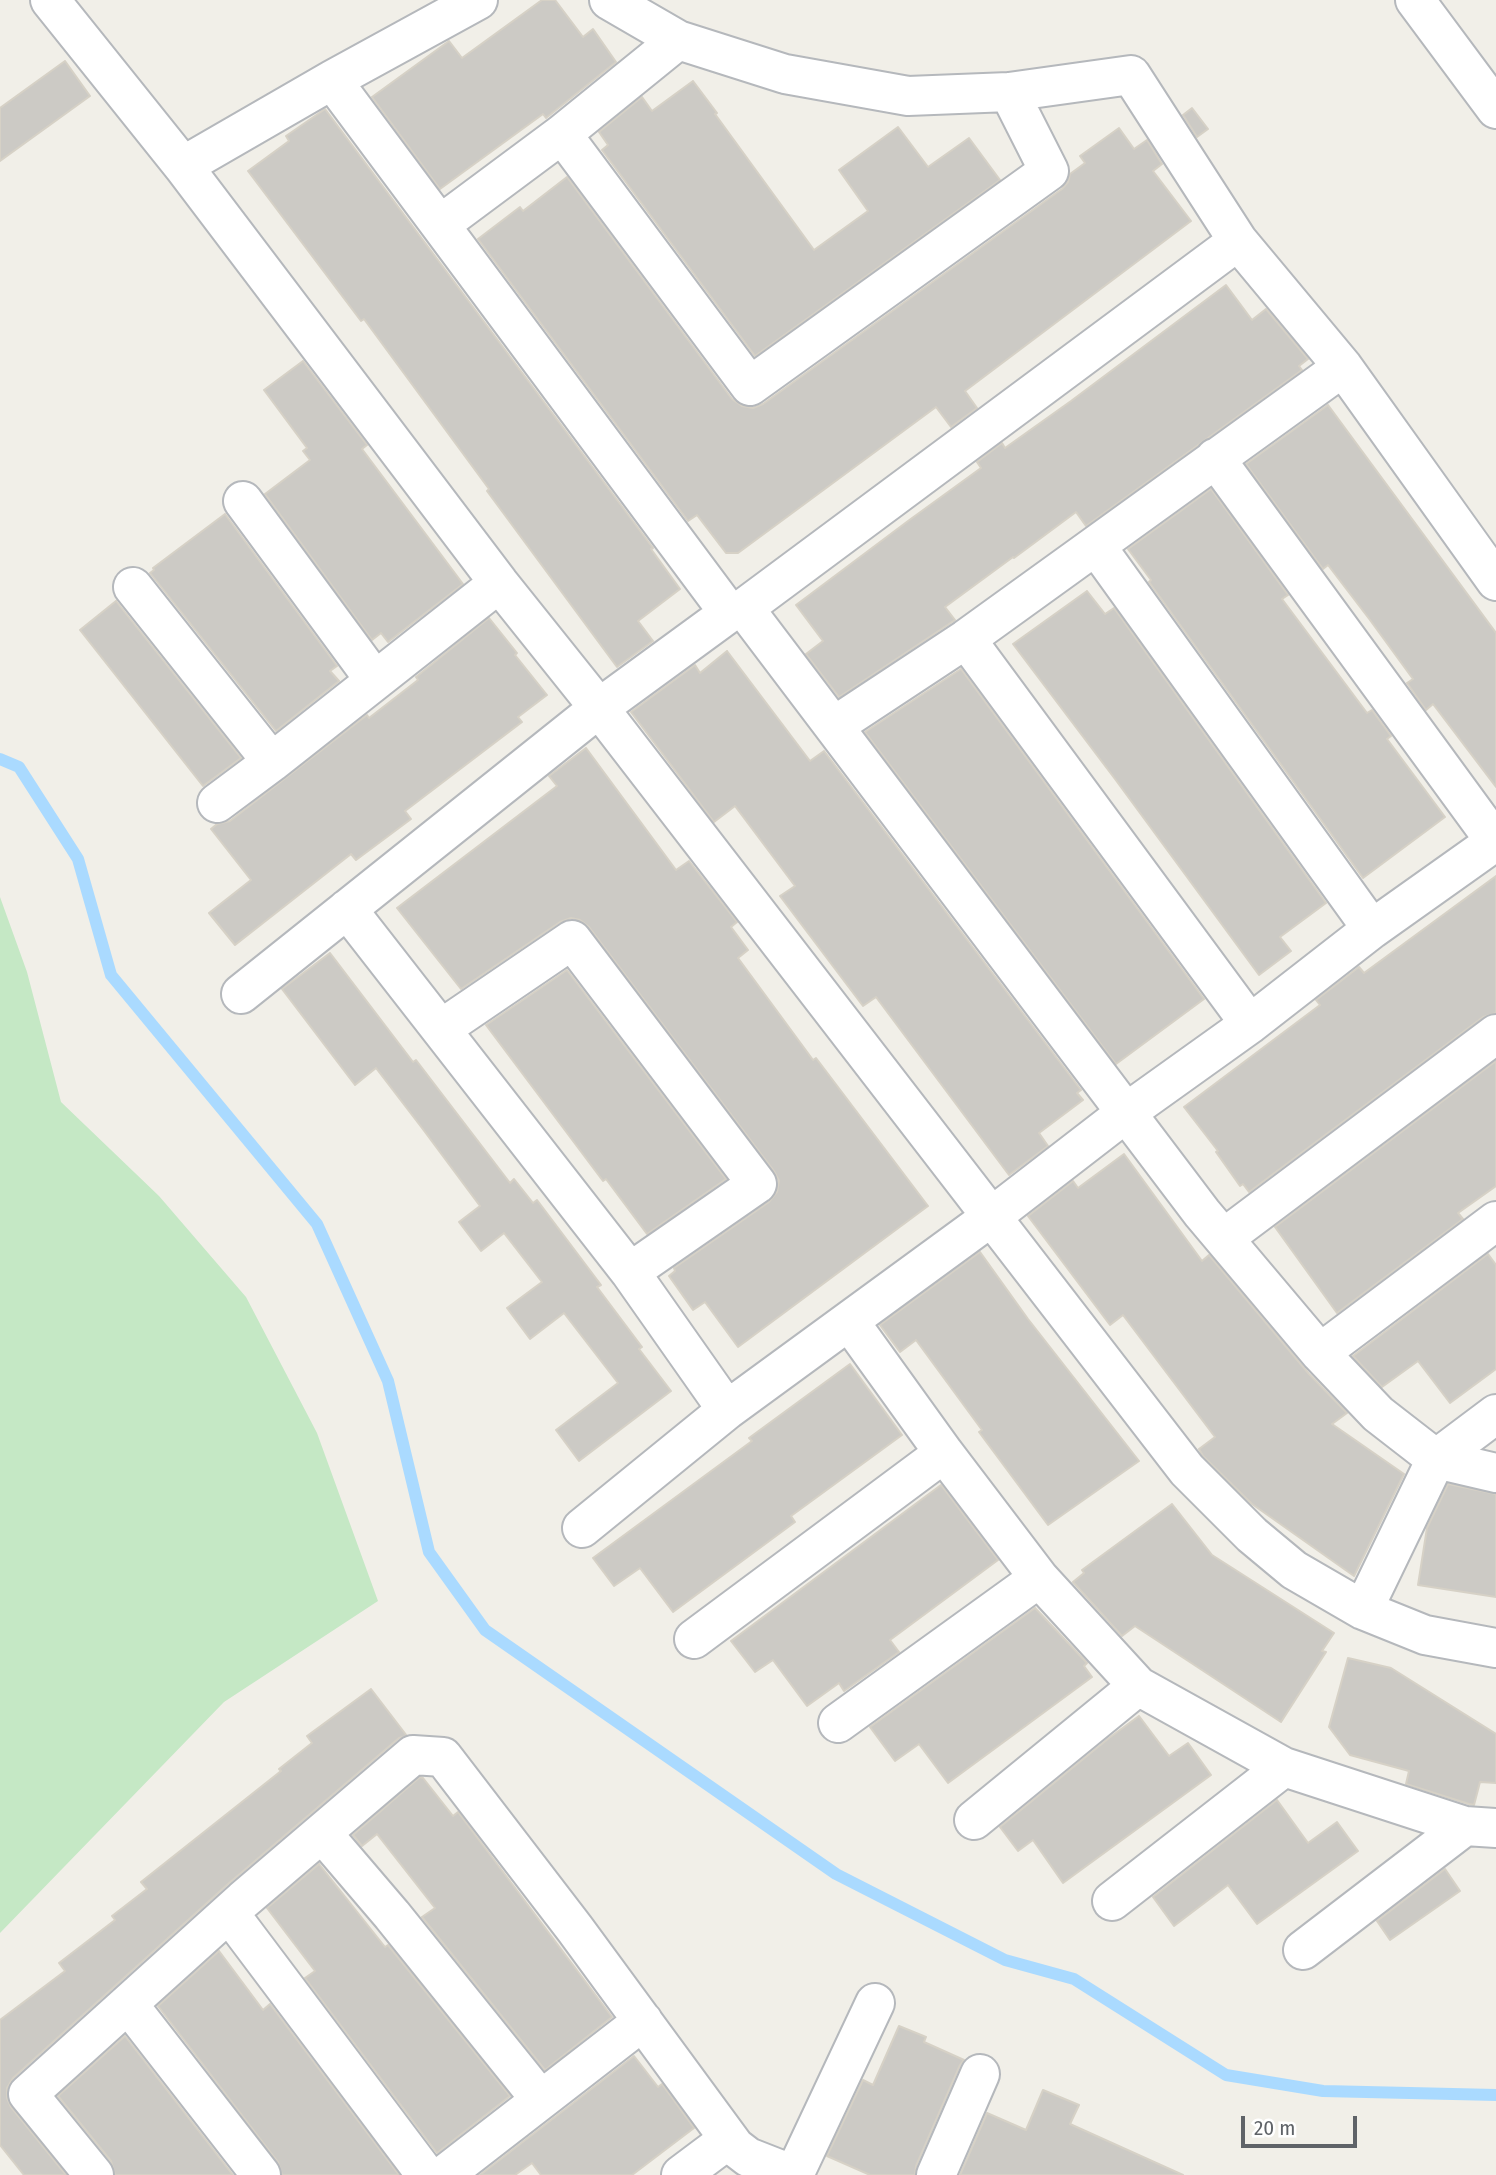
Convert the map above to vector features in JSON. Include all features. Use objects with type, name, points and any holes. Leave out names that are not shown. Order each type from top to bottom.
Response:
[{"type":"street","points":[[50,0],[183,166],[499,583],[599,708],[1186,1470],[1252,1535],[1294,1570],[1363,1610],[1425,1635],[1496,1648]]},
{"type":"street","points":[[183,166],[478,0]]},
{"type":"street","points":[[609,0],[678,40],[785,74],[908,96],[1009,92],[1131,75],[1238,241],[1343,367],[1496,581]]},
{"type":"street","points":[[1415,0],[1496,109]]},
{"type":"street","points":[[441,225],[562,134],[678,40]]},
{"type":"street","points":[[332,80],[737,611],[834,726],[1202,1213],[1320,1353],[1378,1414],[1436,1459],[1496,1473]]},
{"type":"street","points":[[562,134],[750,386],[1049,171],[1009,92]]},
{"type":"street","points":[[241,994],[599,708],[737,611],[1238,241]]},
{"type":"street","points":[[834,726],[966,639],[1343,367]]},
{"type":"street","points":[[582,1528],[727,1410],[991,1217],[1127,1112],[1250,1024],[1371,929],[1496,841],[1215,457]]},
{"type":"street","points":[[243,500],[374,680]]},
{"type":"street","points":[[1096,546],[1371,929]]},
{"type":"street","points":[[217,803],[499,583]]},
{"type":"street","points":[[133,587],[272,762]]},
{"type":"street","points":[[966,639],[1250,1024]]},
{"type":"street","points":[[346,909],[630,1272],[727,1410]]},
{"type":"street","points":[[441,1029],[572,940],[757,1184],[630,1272]]},
{"type":"street","points":[[1224,1238],[1496,1034]]},
{"type":"street","points":[[1320,1353],[1496,1221]]},
{"type":"street","points":[[849,1321],[944,1453],[1040,1578],[1138,1686],[1284,1767],[1481,1827]]},
{"type":"street","points":[[1363,1610],[1436,1459],[1496,1414]]},
{"type":"street","points":[[694,1639],[944,1453]]},
{"type":"street","points":[[838,1723],[1040,1578]]},
{"type":"street","points":[[974,1821],[1138,1686]]},
{"type":"street","points":[[94,2175],[28,2094],[229,1913],[413,1755],[443,1757],[735,2147],[748,2157],[794,2175],[875,2003]]},
{"type":"street","points":[[1112,1901],[1284,1767]]},
{"type":"street","points":[[1303,1950],[1481,1827]]},
{"type":"street","points":[[321,1833],[392,1914],[541,2100]]},
{"type":"street","points":[[229,1913],[426,2175]]},
{"type":"street","points":[[128,2004],[261,2175]]},
{"type":"street","points":[[444,2175],[643,2021]]},
{"type":"street","points":[[936,2175],[980,2074]]},
{"type":"street","points":[[681,2175],[729,2139]]},
{"type":"green space","points":[[0,897],[27,972],[61,1102],[159,1196],[246,1297],[317,1433],[378,1601],[224,1702],[0,1933]]},
{"type":"building","points":[[542,0],[555,0],[583,37],[593,29],[616,62],[546,118],[543,114],[440,189],[372,97],[449,41],[462,58]]},
{"type":"building","points":[[65,61],[90,96],[0,161],[0,108]]},
{"type":"building","points":[[693,81],[814,250],[868,211],[839,170],[898,127],[928,167],[969,138],[1000,180],[755,356],[602,150],[608,145],[599,132],[642,97],[652,111]]},
{"type":"building","points":[[1192,108],[1208,129],[1197,137],[1183,115]]},
{"type":"building","points":[[325,109],[653,548],[651,549],[680,589],[638,621],[653,641],[617,667],[364,319],[361,321],[248,171],[289,141],[286,136]]},
{"type":"building","points":[[1119,128],[1134,149],[1147,140],[1162,164],[1153,171],[1191,221],[965,391],[977,408],[951,427],[936,407],[738,553],[726,553],[697,515],[688,521],[478,239],[520,207],[523,211],[567,177],[732,399],[742,406],[753,408],[763,404],[1062,189],[1070,174],[1085,163],[1080,156]]},
{"type":"building","points":[[1226,285],[1252,320],[1266,309],[1308,359],[1299,366],[1302,370],[1086,526],[1076,512],[945,607],[955,620],[839,697],[806,654],[823,641],[796,605],[981,468],[977,462],[1002,443],[1005,448]]},
{"type":"building","points":[[303,361],[367,445],[362,449],[463,584],[388,642],[381,633],[372,640],[265,494],[310,460],[303,451],[307,448],[264,390]]},
{"type":"building","points":[[1328,405],[1496,633],[1496,787],[1433,704],[1426,710],[1407,683],[1413,679],[1370,620],[1328,565],[1323,569],[1246,464]]},
{"type":"building","points":[[1211,489],[1288,595],[1282,599],[1367,713],[1372,710],[1391,736],[1387,739],[1445,817],[1363,878],[1128,549]]},
{"type":"building","points":[[225,514],[337,666],[330,671],[339,681],[276,731],[150,573]]},
{"type":"building","points":[[1087,591],[1105,614],[1114,608],[1326,903],[1280,937],[1291,951],[1259,975],[1013,644]]},
{"type":"building","points":[[116,601],[241,758],[203,786],[80,630]]},
{"type":"building","points":[[489,618],[547,695],[518,717],[522,722],[405,811],[411,819],[356,860],[351,854],[235,945],[209,913],[251,880],[211,829],[217,824],[230,821],[367,715],[369,718],[418,680],[416,677]]},
{"type":"building","points":[[727,651],[810,761],[824,751],[1081,1090],[1077,1093],[1083,1100],[1039,1133],[1048,1146],[1009,1175],[876,997],[863,1006],[780,896],[795,886],[735,806],[714,822],[631,712],[695,665],[700,673]]},
{"type":"building","points":[[961,669],[1204,999],[1116,1064],[865,732]]},
{"type":"building","points":[[586,748],[676,870],[689,861],[737,922],[731,927],[748,950],[738,958],[813,1060],[816,1058],[928,1206],[738,1347],[705,1302],[693,1310],[669,1276],[675,1271],[674,1268],[769,1202],[777,1192],[779,1181],[589,927],[580,920],[571,918],[560,922],[461,989],[397,908],[557,786],[549,776]]},
{"type":"building","points":[[1496,876],[1496,1013],[1483,1017],[1249,1192],[1243,1184],[1240,1186],[1216,1152],[1218,1151],[1184,1107],[1320,1005],[1316,1000],[1359,967],[1364,973]]},
{"type":"building","points":[[330,953],[510,1183],[514,1179],[533,1203],[537,1200],[601,1285],[597,1287],[671,1391],[579,1461],[556,1430],[618,1383],[564,1313],[530,1339],[507,1308],[542,1282],[504,1233],[481,1251],[459,1222],[480,1206],[422,1128],[376,1068],[355,1085],[282,989]]},
{"type":"building","points":[[567,970],[726,1179],[647,1234],[606,1179],[603,1181],[486,1025]]},
{"type":"building","points":[[1496,1061],[1496,1186],[1458,1213],[1463,1219],[1337,1313],[1275,1227]]},
{"type":"building","points":[[1124,1154],[1202,1261],[1209,1255],[1309,1374],[1347,1413],[1332,1424],[1404,1474],[1354,1576],[1252,1504],[1203,1456],[1199,1449],[1215,1437],[1123,1315],[1110,1325],[1028,1216],[1073,1181],[1078,1188]]},
{"type":"building","points":[[980,1252],[1028,1319],[1139,1461],[1048,1525],[979,1432],[982,1430],[916,1340],[900,1352],[880,1325]]},
{"type":"building","points":[[1488,1254],[1496,1265],[1496,1369],[1450,1403],[1418,1361],[1382,1387],[1353,1356]]},
{"type":"building","points":[[850,1364],[902,1435],[791,1516],[795,1522],[673,1612],[640,1568],[614,1586],[593,1558],[752,1441],[749,1438]]},
{"type":"building","points":[[1448,1484],[1496,1494],[1496,1597],[1418,1585],[1427,1528]]},
{"type":"building","points":[[941,1485],[998,1560],[890,1640],[899,1652],[844,1691],[839,1683],[807,1706],[773,1660],[755,1672],[731,1641]]},
{"type":"building","points":[[1172,1504],[1212,1555],[1334,1633],[1322,1651],[1326,1652],[1281,1722],[1135,1626],[1122,1636],[1073,1582],[1084,1573],[1082,1570]]},
{"type":"building","points":[[1035,1608],[1087,1663],[1084,1666],[1092,1677],[948,1783],[919,1744],[895,1761],[870,1727]]},
{"type":"building","points":[[1348,1658],[1391,1668],[1496,1734],[1496,1783],[1480,1782],[1474,1805],[1406,1784],[1409,1771],[1350,1755],[1329,1727]]},
{"type":"building","points":[[371,1689],[407,1736],[399,1738],[228,1884],[13,2078],[7,2088],[11,2107],[66,2175],[24,2175],[0,2145],[0,2020],[65,1971],[59,1963],[115,1920],[112,1916],[147,1889],[141,1882],[281,1771],[279,1769],[312,1743],[307,1736]]},
{"type":"building","points":[[1139,1716],[1169,1756],[1188,1743],[1211,1775],[1063,1883],[1033,1840],[1018,1851],[1000,1827]]},
{"type":"building","points":[[420,1777],[453,1816],[458,1812],[612,2017],[545,2070],[422,1917],[435,1908],[377,1834],[362,1846],[353,1835]]},
{"type":"building","points":[[1277,1800],[1308,1843],[1337,1822],[1358,1851],[1257,1924],[1228,1885],[1174,1926],[1153,1897]]},
{"type":"building","points":[[319,1864],[510,2096],[437,2153],[305,1978],[315,1971],[267,1908]]},
{"type":"building","points":[[1445,1869],[1460,1891],[1390,1940],[1377,1921]]},
{"type":"building","points":[[219,1951],[263,2010],[270,2004],[399,2175],[282,2175],[278,2162],[158,2006]]},
{"type":"building","points":[[899,2026],[926,2037],[924,2042],[964,2060],[916,2166],[915,2175],[870,2175],[827,2156],[863,2080],[873,2085]]},
{"type":"building","points":[[125,2036],[233,2175],[115,2175],[111,2161],[58,2096]]},
{"type":"building","points":[[634,2056],[658,2087],[662,2084],[694,2128],[632,2175],[541,2175],[532,2163],[515,2175],[480,2175]]},
{"type":"building","points":[[1043,2090],[1079,2105],[1070,2124],[1183,2175],[960,2175],[987,2113],[1026,2130]]},
{"type":"waterway","points":[[0,759],[19,767],[78,859],[111,975],[317,1224],[388,1381],[429,1552],[485,1630],[836,1874],[1005,1960],[1074,1979],[1226,2075],[1323,2091],[1496,2095]]}]
